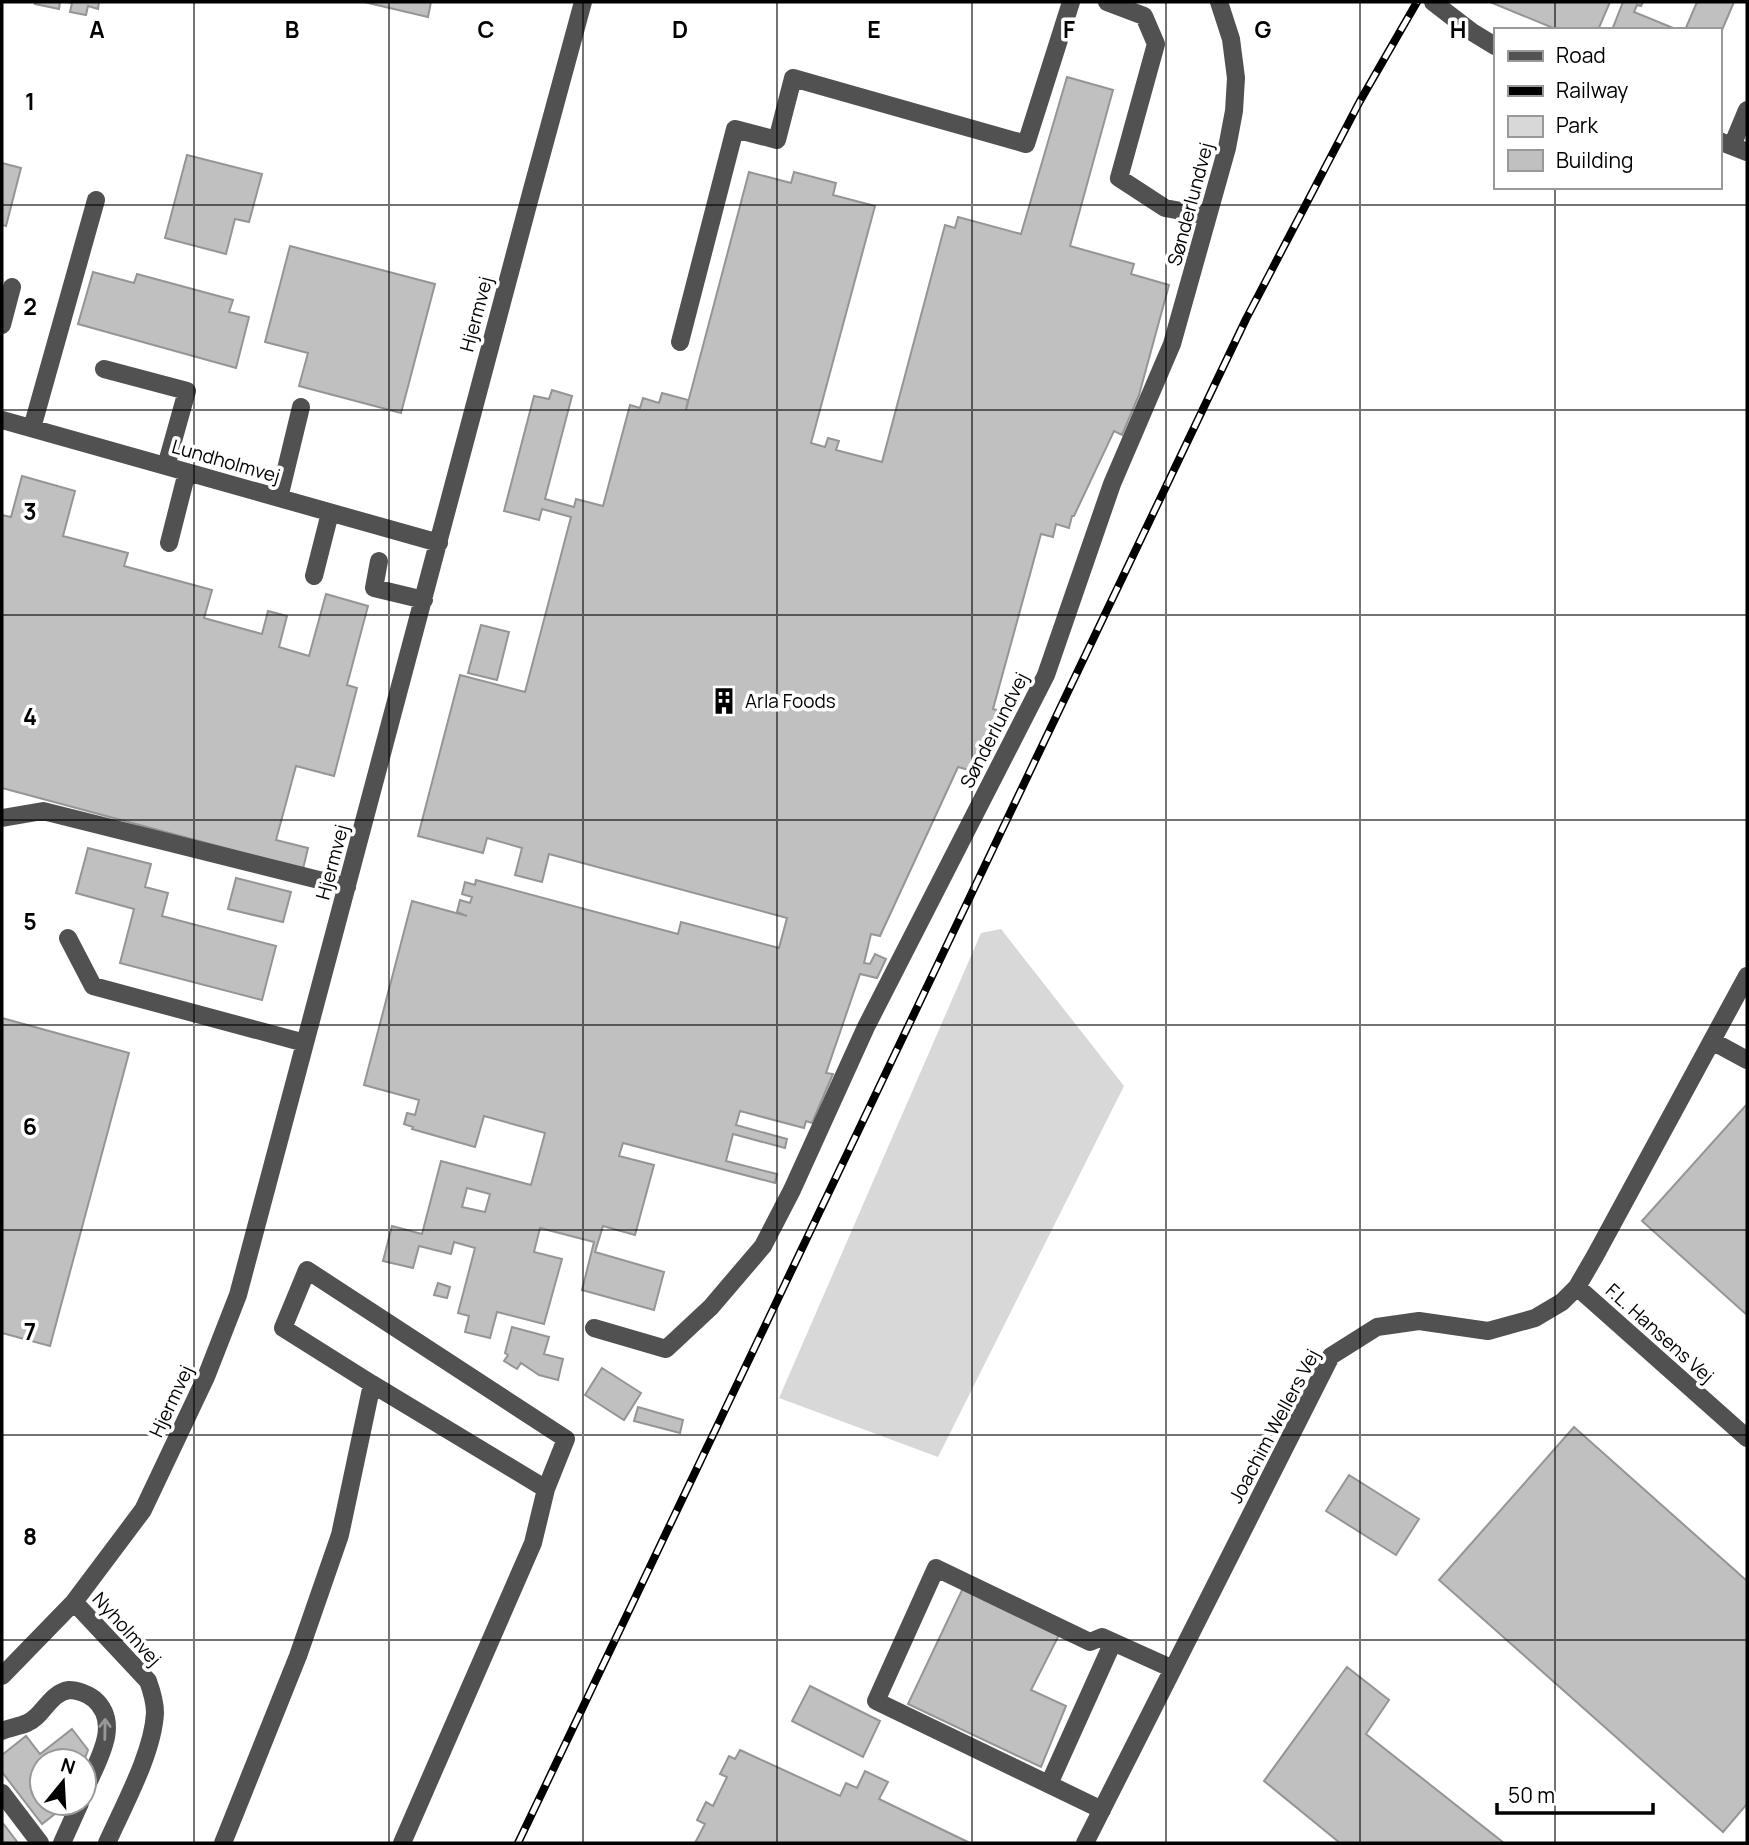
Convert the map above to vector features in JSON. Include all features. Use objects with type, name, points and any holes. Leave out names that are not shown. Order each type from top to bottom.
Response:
[{"type":"street","name":"Hjermvej","points":[[2,1676],[74,1602],[143,1510],[206,1377],[238,1295],[583,2]]},
{"type":"street","points":[[680,342],[735,129],[777,140],[793,78],[1026,144],[1071,2]]},
{"type":"street","points":[[1107,2],[1144,16],[1156,44],[1119,178],[1165,208],[1208,216]]},
{"type":"street","name":"Sønderlundvej","points":[[594,1328],[666,1349],[710,1307],[763,1246],[792,1190],[866,1027],[1046,675],[1112,484],[1172,344],[1208,216],[1234,111],[1236,78],[1231,39],[1219,2]]},
{"type":"street","points":[[1433,2],[1494,45]]},
{"type":"street","points":[[1733,147],[1747,110]]},
{"type":"street","points":[[32,428],[96,200]]},
{"type":"street","points":[[2,326],[12,287]]},
{"type":"street","points":[[104,369],[187,391],[166,466]]},
{"type":"street","points":[[279,498],[301,407]]},
{"type":"street","name":"Lundholmvej","points":[[2,419],[439,544]]},
{"type":"street","points":[[169,543],[187,472]]},
{"type":"street","points":[[314,576],[330,513]]},
{"type":"street","points":[[379,561],[374,587],[424,600]]},
{"type":"street","points":[[2,818],[43,811],[347,887]]},
{"type":"street","points":[[68,938],[93,986],[305,1043]]},
{"type":"street","name":"Joachim Wellers Vej","points":[[1085,1843],[1331,1356],[1377,1327],[1419,1321],[1488,1331],[1535,1318],[1562,1302],[1577,1287],[1747,976]]},
{"type":"street","points":[[1712,1041],[1747,1060]]},
{"type":"street","points":[[402,1843],[533,1543],[546,1489],[566,1439],[307,1270],[283,1328],[546,1489]]},
{"type":"street","name":"F.L. Hansens Vej","points":[[1577,1287],[1747,1438]]},
{"type":"street","points":[[223,1843],[298,1656],[340,1535],[372,1384]]},
{"type":"street","points":[[1102,1810],[876,1702],[936,1568],[1090,1642],[1102,1637],[1173,1669]]},
{"type":"street","name":"Nyholmvej","points":[[74,1602],[148,1681],[154,1697],[155,1713],[151,1738],[107,1843]]},
{"type":"street","points":[[1049,1784],[1113,1642]]},
{"type":"street","points":[[2,1731],[11,1726],[29,1723],[50,1700],[69,1690],[89,1694],[104,1708],[108,1733],[98,1758]]},
{"type":"street","points":[[2,1793],[40,1843]]},
{"type":"street","points":[[62,1843],[74,1817]]},
{"type":"green space","points":[[1001,929],[1124,1086],[938,1457],[779,1398],[981,933]]},
{"type":"building","points":[[60,2],[59,9],[35,4]]},
{"type":"building","points":[[66,2],[99,2],[98,9],[88,6],[86,15],[70,12],[72,3]]},
{"type":"building","points":[[364,2],[431,2],[428,17]]},
{"type":"building","points":[[1490,2],[1610,2],[1599,28],[1553,28]]},
{"type":"building","points":[[1623,2],[1643,2],[1641,6],[1637,5],[1634,12],[1673,28],[1613,28]]},
{"type":"building","points":[[1697,2],[1734,2],[1721,32],[1721,28],[1686,28]]},
{"type":"building","name":"Arla Foods","points":[[1067,77],[1113,90],[1070,246],[1134,264],[1131,274],[1169,285],[1139,395],[1122,435],[1114,431],[1072,516],[1069,528],[1056,524],[1053,537],[1041,534],[993,709],[1008,713],[980,773],[958,767],[880,936],[871,934],[864,963],[870,964],[875,954],[886,959],[877,978],[860,974],[826,1073],[833,1074],[812,1123],[806,1121],[804,1128],[740,1111],[736,1125],[787,1139],[785,1148],[733,1134],[726,1161],[777,1174],[775,1183],[623,1143],[619,1156],[654,1165],[635,1235],[603,1226],[595,1252],[664,1272],[654,1310],[582,1290],[594,1242],[540,1228],[534,1252],[562,1259],[544,1324],[497,1312],[490,1338],[465,1332],[469,1316],[458,1313],[475,1248],[454,1242],[451,1254],[419,1246],[413,1268],[383,1261],[392,1226],[422,1234],[441,1161],[531,1185],[545,1133],[484,1116],[475,1147],[412,1129],[413,1127],[404,1124],[407,1113],[415,1115],[419,1100],[364,1085],[412,901],[467,916],[457,912],[460,900],[470,903],[472,897],[462,894],[465,882],[475,885],[476,880],[678,934],[681,922],[779,948],[787,918],[549,854],[542,882],[515,875],[522,848],[487,838],[483,853],[418,836],[460,675],[525,692],[571,517],[542,509],[539,520],[504,511],[534,396],[549,399],[552,390],[572,396],[545,499],[574,507],[576,499],[603,506],[630,405],[640,408],[643,398],[659,403],[662,393],[688,400],[686,410],[749,172],[791,183],[794,172],[836,183],[833,195],[875,206],[811,443],[825,447],[828,438],[839,441],[836,450],[882,462],[945,225],[955,228],[958,217],[1021,234]],"holes":[[[467,1188],[490,1194],[485,1212],[462,1207]]]},
{"type":"building","points":[[187,155],[262,174],[249,222],[235,219],[226,254],[165,238]]},
{"type":"building","points":[[2,163],[21,168],[6,226],[2,225]]},
{"type":"building","points":[[290,246],[435,284],[401,413],[299,386],[308,353],[265,342]]},
{"type":"building","points":[[93,272],[134,283],[137,274],[233,300],[229,312],[249,317],[236,368],[78,324]]},
{"type":"building","points":[[22,476],[75,491],[63,536],[128,553],[124,566],[212,590],[204,618],[262,634],[268,611],[287,616],[279,647],[309,656],[326,594],[368,606],[347,685],[357,688],[334,776],[296,766],[276,840],[308,848],[303,869],[2,788],[2,515],[11,517]]},
{"type":"building","points":[[481,625],[509,632],[497,680],[468,673]]},
{"type":"building","points":[[88,848],[151,864],[145,887],[168,893],[162,916],[276,946],[262,1000],[120,963],[134,909],[76,893]]},
{"type":"building","points":[[236,878],[291,892],[283,922],[228,909]]},
{"type":"building","points":[[2,1018],[129,1053],[50,1346],[2,1333]]},
{"type":"building","points":[[1747,1104],[1747,1315],[1642,1221]]},
{"type":"building","points":[[438,1283],[450,1287],[447,1298],[434,1295]]},
{"type":"building","points":[[512,1327],[549,1337],[544,1354],[563,1359],[558,1380],[539,1375],[521,1363],[517,1369],[504,1361],[508,1355],[505,1353]]},
{"type":"building","points":[[602,1368],[641,1393],[624,1420],[585,1395]]},
{"type":"building","points":[[638,1407],[683,1420],[680,1433],[634,1421]]},
{"type":"building","points":[[1574,1427],[1747,1581],[1747,1804],[1723,1832],[1439,1580]]},
{"type":"building","points":[[1349,1475],[1419,1519],[1396,1555],[1326,1511]]},
{"type":"building","points":[[963,1588],[1060,1633],[1031,1690],[1066,1706],[1041,1767],[908,1704]]},
{"type":"building","points":[[1347,1667],[1389,1700],[1366,1734],[1504,1843],[1340,1843],[1264,1781]]},
{"type":"building","points":[[810,1686],[880,1721],[863,1757],[792,1721]]},
{"type":"building","points":[[72,1729],[86,1747],[49,1747]]},
{"type":"building","points":[[26,1736],[35,1747],[28,1747],[28,1806],[2,1772],[2,1755]]},
{"type":"building","points":[[740,1750],[840,1796],[846,1783],[857,1788],[865,1771],[888,1782],[879,1799],[970,1843],[695,1843],[705,1824],[697,1820],[706,1802],[713,1806],[727,1777],[720,1774],[729,1756],[735,1759]]},
{"type":"building","points":[[37,1817],[51,1817],[42,1824]]},
{"type":"building","points":[[2,1822],[18,1843],[2,1843]]},
{"type":"railway","points":[[518,1843],[1246,319],[1360,101],[1417,2]]},
{"type":"place","name":"Arla Foods","points":[[724,701]]}]
